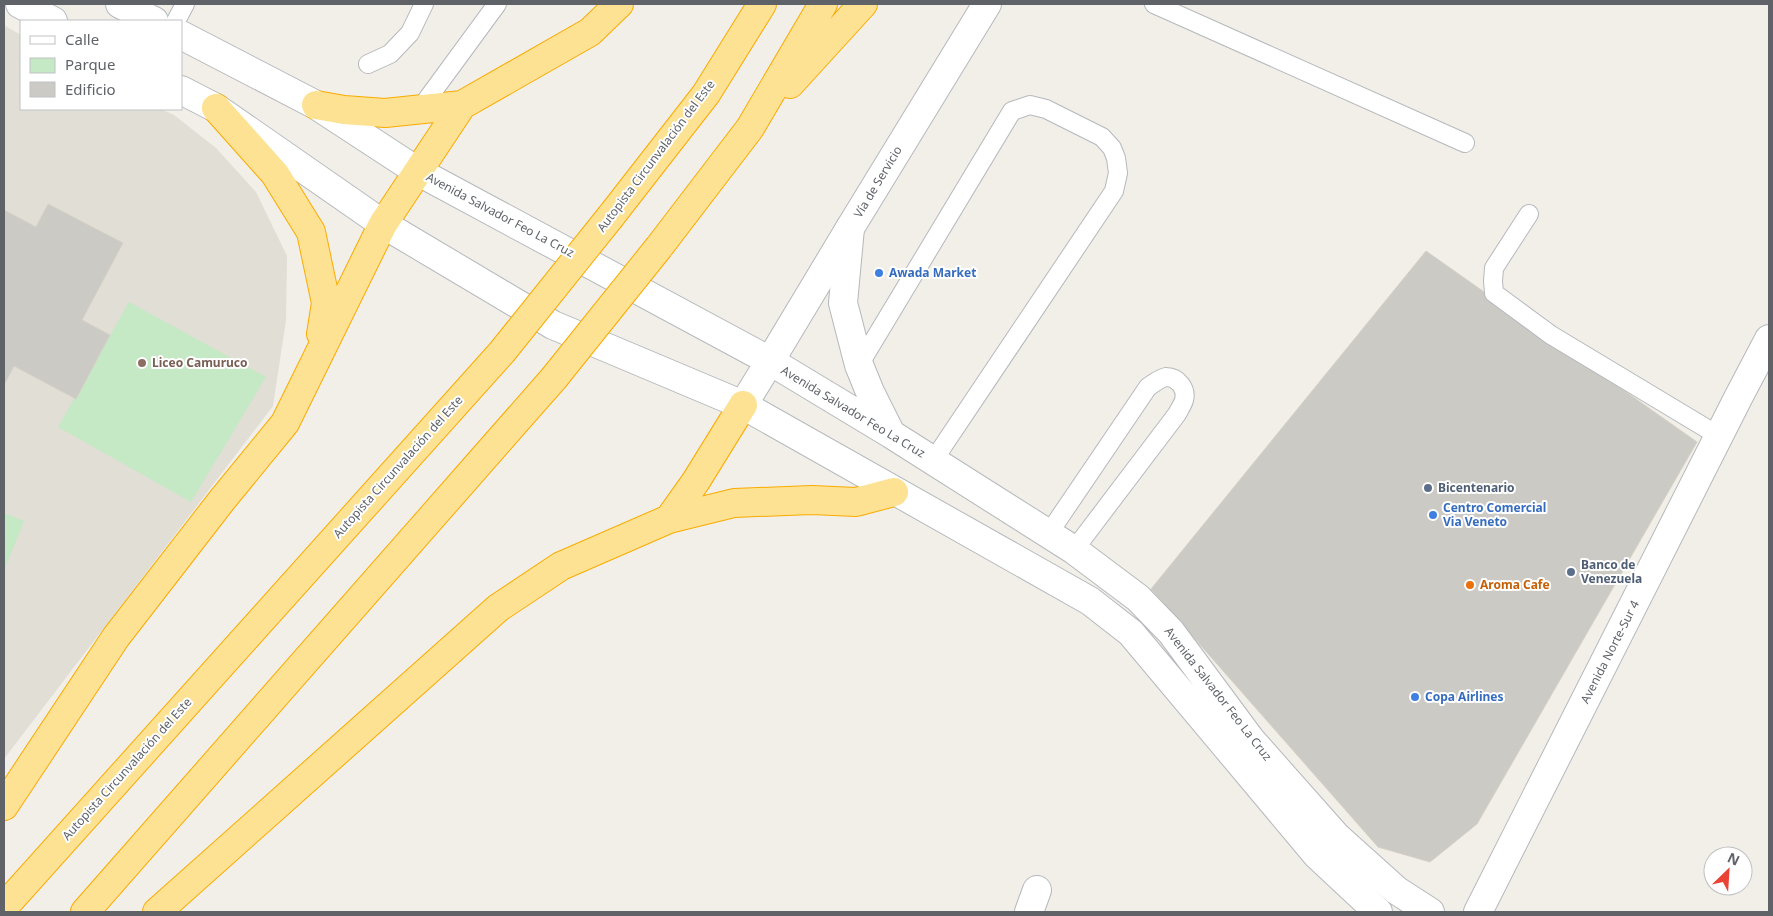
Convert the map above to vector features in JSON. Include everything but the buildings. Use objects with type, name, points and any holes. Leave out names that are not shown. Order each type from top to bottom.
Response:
[{"type":"highway","points":[[316,105],[344,110],[385,112],[462,105],[590,32],[619,4]]},
{"type":"highway","name":"Autopista Circunvalación del Este","points":[[4,906],[502,352],[706,94],[762,4]]},
{"type":"highway","points":[[750,128],[824,4]]},
{"type":"highway","points":[[85,912],[554,378],[659,247],[750,128],[863,4]]},
{"type":"highway","points":[[4,806],[116,637],[222,500],[285,423],[383,224],[462,105]]},
{"type":"highway","points":[[216,108],[275,174],[311,232],[326,303],[317,358]]},
{"type":"highway","points":[[669,520],[743,406]]},
{"type":"highway","points":[[156,912],[498,608],[561,566],[669,520],[734,503],[812,500],[856,502],[894,492]]},
{"type":"street","points":[[20,4],[51,20]]},
{"type":"street","points":[[120,4],[152,20]]},
{"type":"street","name":"Vía de Servicio","points":[[743,406],[987,4]]},
{"type":"street","name":"Avenida Salvador Feo La Cruz","points":[[182,36],[316,105],[417,171],[770,362],[891,434],[1074,550],[1138,598],[1171,632],[1251,740],[1337,837],[1396,890],[1430,912]]},
{"type":"street","name":"Avenida Salvador Feo La Cruz","points":[[182,91],[216,108],[383,224],[553,325],[743,406],[1090,601],[1131,632],[1317,855],[1378,912]]},
{"type":"street","points":[[850,228],[843,303],[859,365],[891,434]]},
{"type":"street","name":"Avenida Norte-Sur 4","points":[[1478,912],[1769,339]]},
{"type":"lane","points":[[177,20],[185,4]]},
{"type":"lane","points":[[368,64],[390,54],[410,33],[424,4]]},
{"type":"lane","points":[[420,109],[497,4]]},
{"type":"lane","points":[[1154,4],[1464,143]]},
{"type":"lane","points":[[859,365],[1012,110],[1030,105],[1046,109],[1102,137],[1112,148],[1116,158],[1118,173],[1114,191],[933,460]]},
{"type":"lane","points":[[1529,214],[1494,268],[1492,281],[1494,293],[1551,335],[1719,436]]},
{"type":"lane","points":[[1049,533],[1148,387],[1167,377],[1178,381],[1184,389],[1184,400],[1177,414],[1074,550]]},
{"type":"shaded area","name":"Liceo Camuruco","points":[[4,25],[20,34],[20,110],[163,110],[174,115],[216,148],[256,192],[287,256],[286,320],[273,406],[4,759]]},
{"type":"green space","points":[[129,302],[266,377],[191,502],[58,427]]},
{"type":"green space","points":[[4,513],[24,521],[4,571]]},
{"type":"place","name":"Awada Market","points":[[879,273]]},
{"type":"place","name":"Liceo Camuruco","points":[[142,363]]},
{"type":"place","name":"Bicentenario","points":[[1428,488]]},
{"type":"place","name":"Centro Comercial Via Veneto","points":[[1433,515]]},
{"type":"place","name":"Banco de Venezuela","points":[[1571,572]]},
{"type":"place","name":"Aroma Cafe","points":[[1470,585]]},
{"type":"place","name":"Copa Airlines","points":[[1415,697]]}]
